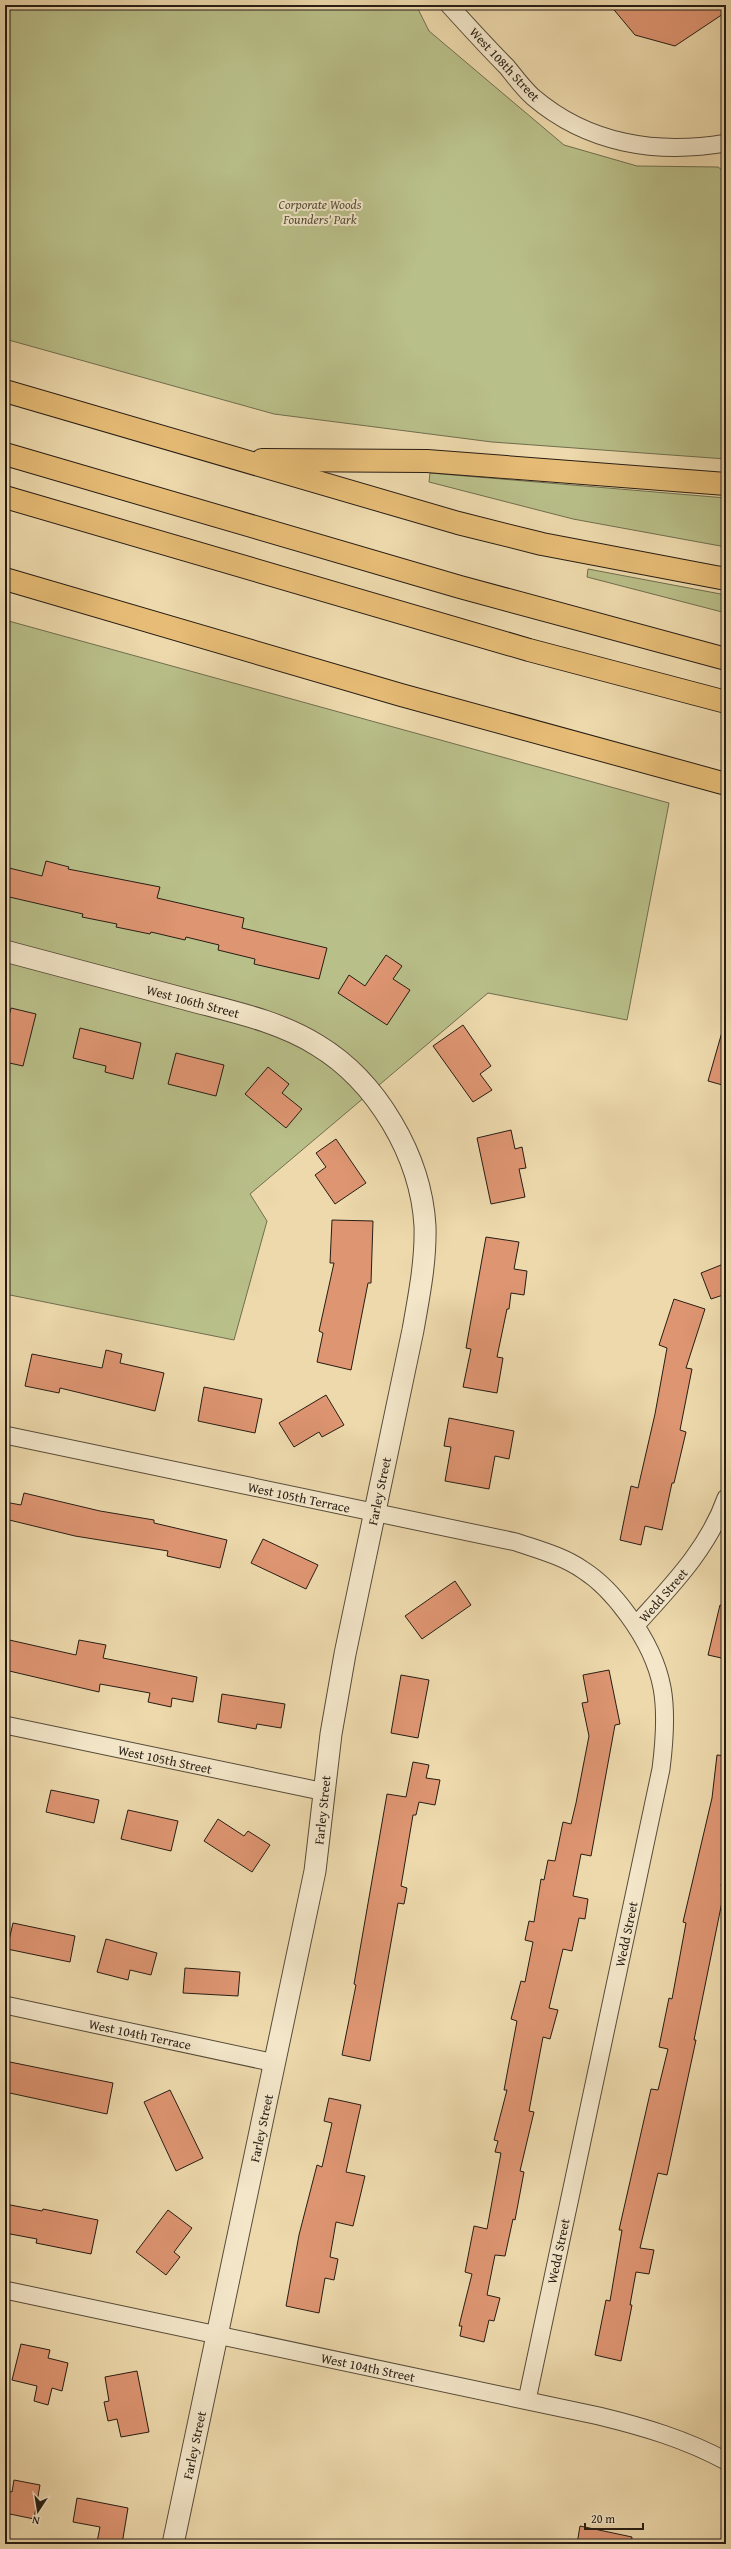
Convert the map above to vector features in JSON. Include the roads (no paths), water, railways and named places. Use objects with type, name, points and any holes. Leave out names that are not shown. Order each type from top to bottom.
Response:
[{"type":"highway","points":[[5,390],[236,460],[458,523],[542,544],[726,579]]},
{"type":"highway","points":[[5,454],[460,587],[726,659]]},
{"type":"highway","points":[[236,460],[426,461],[726,484]]},
{"type":"highway","points":[[5,497],[529,650],[726,702]]},
{"type":"highway","points":[[5,579],[394,693],[726,784]]},
{"type":"street","name":"West 108th Street","points":[[449,5],[532,96],[559,116],[583,129],[621,142],[655,148],[696,148],[726,143]]},
{"type":"street","name":"West 106th Street","points":[[5,951],[241,1014],[283,1027],[317,1045],[339,1061],[364,1085]]},
{"type":"street","name":"Farley Street","points":[[172,2544],[218,2334],[315,1871],[331,1734],[338,1690],[422,1281],[425,1232],[418,1184],[404,1146],[386,1114],[364,1085]]},
{"type":"street","name":"West 105th Terrace","points":[[5,1435],[516,1542],[559,1557],[583,1569],[605,1586],[636,1625]]},
{"type":"street","name":"Wedd Street","points":[[527,2400],[661,1769],[666,1727],[661,1677],[651,1650],[636,1625],[686,1570],[709,1536],[726,1498]]},
{"type":"street","name":"West 105th Street","points":[[5,1725],[325,1792]]},
{"type":"street","name":"West 104th Terrace","points":[[5,2005],[275,2062]]},
{"type":"street","name":"West 104th Street","points":[[5,2290],[527,2400],[659,2431],[704,2449],[726,2461]]},
{"type":"park label","name":"Corporate Woods Founders' Park","points":[[320,212]]}]
